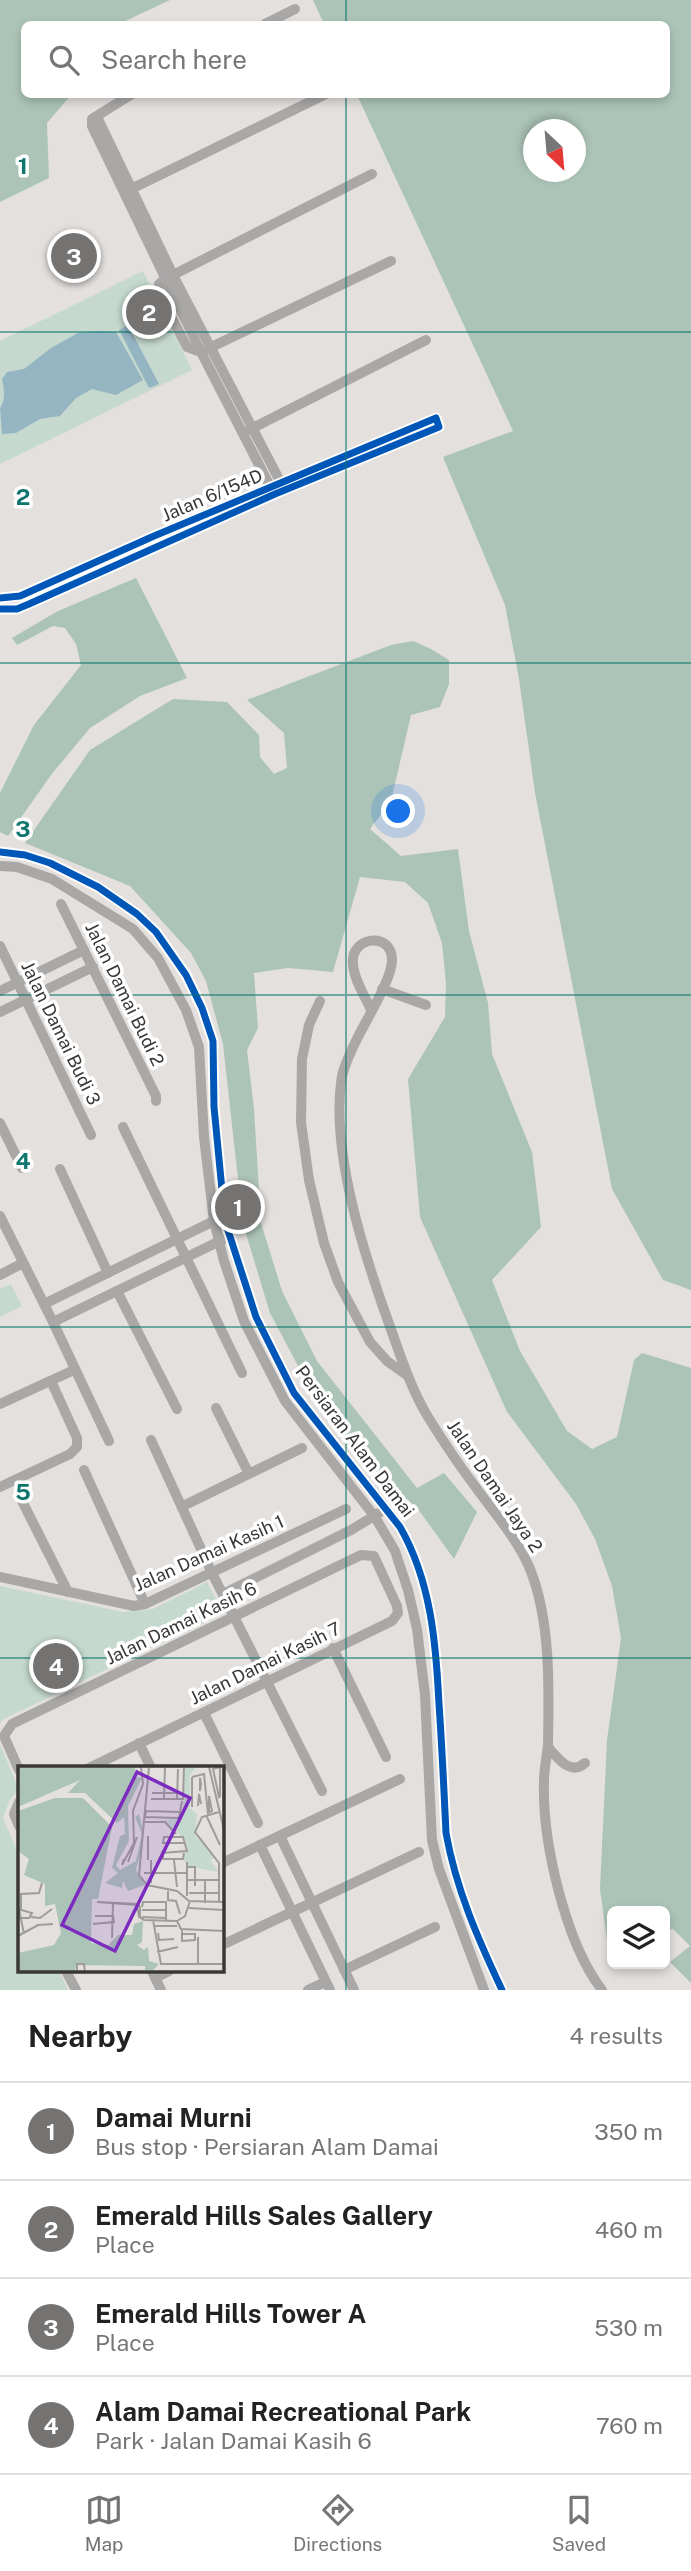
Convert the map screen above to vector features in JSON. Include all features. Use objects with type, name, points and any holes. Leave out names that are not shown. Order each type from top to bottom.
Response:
[{"type":"street","points":[[271,21],[295,9]]},
{"type":"street","points":[[126,98],[97,117],[127,190],[169,277],[278,488]]},
{"type":"street","points":[[127,190],[318,98]]},
{"type":"street","points":[[169,277],[372,174]]},
{"type":"street","points":[[206,350],[391,261]]},
{"type":"street","points":[[248,431],[426,340]]},
{"type":"street","name":"Jalan 6/154D","points":[[0,598],[20,596],[438,423]]},
{"type":"street","name":"Jalan 6/154D","points":[[0,609],[17,609],[29,604],[278,488]]},
{"type":"street","name":"Persiaran Alam Damai","points":[[0,852],[25,855],[50,863],[97,887],[137,914],[156,932],[186,975],[202,1008],[213,1041],[220,1221],[218,1241],[244,1321],[285,1401],[375,1517],[395,1551],[417,1629],[425,1695],[425,1739],[432,1840],[484,1990]]},
{"type":"street","name":"Persiaran Alam Damai","points":[[0,866],[17,867],[52,879],[133,929],[158,958],[194,1029],[199,1047],[204,1137],[220,1221],[229,1237],[256,1317],[294,1393],[386,1507],[412,1548],[429,1603],[436,1651],[446,1833],[451,1858],[478,1938],[502,1990]]},
{"type":"street","name":"Jalan Damai Budi 2","points":[[61,904],[156,1096],[156,1101]]},
{"type":"street","name":"Jalan Damai Jaya 2","points":[[371,1010],[353,964],[354,953],[365,942],[373,939],[382,941],[392,955],[392,964],[382,989],[348,1058],[341,1079],[339,1101],[343,1151],[357,1225],[408,1376],[427,1415],[529,1566],[540,1599],[545,1639],[548,1747],[544,1783],[546,1825],[559,1897],[582,1958],[602,1990]]},
{"type":"street","name":"Jalan Damai Budi 3","points":[[0,946],[91,1135]]},
{"type":"street","points":[[0,991],[84,950]]},
{"type":"street","points":[[0,1012],[93,967]]},
{"type":"street","points":[[172,983],[186,975]]},
{"type":"street","points":[[382,989],[426,1005]]},
{"type":"street","points":[[320,1001],[309,1025],[302,1059],[301,1122],[309,1180],[324,1243],[338,1282],[370,1342],[387,1361],[408,1376]]},
{"type":"street","points":[[0,1123],[22,1168]]},
{"type":"street","points":[[123,1127],[242,1373]]},
{"type":"street","points":[[61,1169],[108,1273]]},
{"type":"street","points":[[0,1216],[109,1441]]},
{"type":"street","points":[[44,1304],[220,1221]]},
{"type":"street","points":[[53,1322],[229,1237]]},
{"type":"street","points":[[0,1274],[23,1263]]},
{"type":"street","points":[[86,1283],[85,1290],[92,1297],[104,1297]]},
{"type":"street","points":[[117,1291],[177,1409]]},
{"type":"street","points":[[0,1405],[74,1370]]},
{"type":"street","points":[[0,1487],[70,1454],[77,1447],[76,1438],[51,1381]]},
{"type":"street","points":[[216,1408],[249,1474]]},
{"type":"street","points":[[151,1440],[212,1573],[323,1791]]},
{"type":"street","points":[[183,1506],[302,1448]]},
{"type":"street","points":[[84,1470],[145,1604]]},
{"type":"street","points":[[22,1502],[68,1592]]},
{"type":"street","points":[[223,1594],[375,1517],[386,1507]]},
{"type":"street","name":"Jalan Damai Kasih 1","points":[[0,1577],[124,1605],[145,1604],[346,1508]]},
{"type":"street","name":"Jalan Damai Kasih 6","points":[[18,1768],[5,1736],[12,1724],[361,1555],[374,1556]]},
{"type":"street","name":"Jalan Damai Kasih 7","points":[[93,1766],[392,1621],[398,1613],[397,1606],[374,1556]]},
{"type":"street","points":[[333,1648],[386,1758]]},
{"type":"street","points":[[204,1713],[258,1823]]},
{"type":"street","points":[[139,1743],[150,1766]]},
{"type":"street","points":[[548,1747],[557,1758],[573,1768],[585,1763]]},
{"type":"street","points":[[224,1862],[400,1779]]},
{"type":"street","points":[[18,1804],[14,1814],[18,1824]]},
{"type":"street","points":[[280,1836],[354,1990]]},
{"type":"street","points":[[260,1846],[328,1986],[308,1990]]},
{"type":"street","points":[[224,1944],[419,1852]]},
{"type":"street","points":[[344,1970],[435,1927]]},
{"type":"street","points":[[67,1972],[76,1990]]},
{"type":"street","points":[[153,1974],[161,1990]]},
{"type":"green space","points":[[0,0],[170,0],[125,21],[21,21],[21,98],[68,98],[47,123],[49,178],[0,202]]},
{"type":"green space","points":[[313,0],[691,0],[691,1290],[663,1280],[612,1189],[535,793],[519,679],[505,605],[443,457],[513,431],[358,98],[670,98],[670,21],[323,21]]},
{"type":"green space","points":[[143,271],[192,370],[0,464],[0,341]]},
{"type":"green space","points":[[136,578],[187,678],[140,696],[90,728],[51,775],[8,836],[0,832],[0,793],[34,725],[81,665],[76,644],[65,628],[53,626],[17,645],[12,638],[58,611]]},
{"type":"green space","points":[[413,641],[449,660],[449,684],[440,707],[411,715],[391,801],[370,829],[401,856],[458,849],[469,931],[488,1003],[492,1054],[532,1152],[541,1227],[492,1280],[520,1351],[567,1431],[592,1449],[617,1437],[634,1360],[642,1353],[691,1368],[691,1983],[670,1962],[690,1946],[673,1929],[670,1930],[670,1906],[607,1906],[607,1940],[600,1889],[607,1740],[621,1638],[612,1586],[595,1539],[576,1504],[507,1412],[420,1217],[408,1079],[445,1017],[446,983],[442,943],[428,903],[405,882],[360,877],[333,972],[288,968],[254,973],[258,1028],[247,1050],[254,1109],[261,1223],[282,1291],[317,1361],[417,1488],[444,1473],[477,1512],[454,1559],[418,1509],[354,1451],[306,1381],[270,1313],[243,1224],[223,1044],[206,981],[191,953],[130,886],[25,843],[90,750],[173,699],[227,702],[259,735],[260,757],[274,774],[287,768],[284,733],[247,700],[391,645]]},
{"type":"green space","points":[[11,1284],[22,1306],[0,1317],[0,1289]]},
{"type":"green space","points":[[207,1582],[223,1613],[2,1720],[0,1724],[0,1586],[123,1612],[153,1609]]},
{"type":"green space","points":[[0,1744],[18,1788],[10,1799],[3,1818],[18,1853],[18,1972],[59,1972],[68,1990],[0,1990]]},
{"type":"water","points":[[128,325],[159,384],[149,388],[119,330]]},
{"type":"water","points":[[116,332],[143,380],[116,395],[92,389],[76,398],[60,416],[40,419],[16,433],[2,434],[2,379],[7,372],[24,369],[51,348],[78,333]]},
{"type":"cycle path","points":[[0,598],[20,596],[154,536],[436,418],[439,427],[275,494],[17,609],[0,609]]},
{"type":"cycle path","points":[[0,852],[25,855],[50,863],[98,887],[137,914],[156,932],[186,975],[202,1008],[213,1041],[214,1107],[225,1221],[256,1317],[294,1393],[400,1527],[419,1569],[434,1635],[446,1833],[450,1854],[469,1913],[502,1990]]},
{"type":"place","name":"Emerald Hills Tower A","points":[[74,256]]},
{"type":"place","name":"Emerald Hills Sales Gallery","points":[[149,312]]},
{"type":"place","name":"Damai Murni","points":[[238,1207]]},
{"type":"place","name":"Alam Damai Recreational Park","points":[[56,1666]]}]
